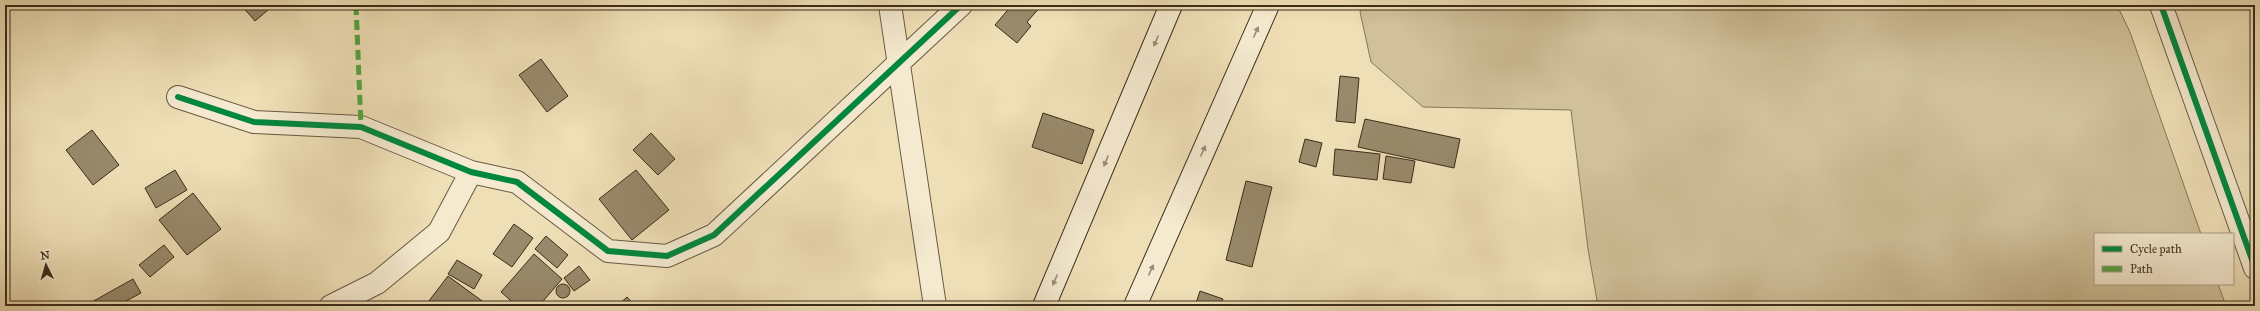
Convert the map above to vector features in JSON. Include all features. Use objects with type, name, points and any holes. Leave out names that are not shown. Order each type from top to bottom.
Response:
[{"type":"street","points":[[890,5],[935,306]]},
{"type":"street","points":[[178,98],[254,122],[361,127],[471,172],[517,182],[608,251],[667,256],[714,235],[960,5]]},
{"type":"street","points":[[1044,306],[1171,5]]},
{"type":"street","points":[[1135,306],[1268,5]]},
{"type":"street","points":[[2161,5],[2255,268]]},
{"type":"street","points":[[331,306],[377,283],[439,232],[471,172]]},
{"type":"shaded area","points":[[1364,5],[2117,5],[2130,32],[2201,233],[2094,233],[2094,285],[2218,285],[2226,306],[1598,306],[1588,249],[1571,110],[1423,107],[1371,62],[1360,12]]},
{"type":"building","points":[[241,5],[274,5],[255,21]]},
{"type":"building","points":[[1012,5],[1042,5],[1027,22],[1031,26],[1017,43],[995,25]]},
{"type":"building","points":[[541,59],[568,96],[547,112],[519,75]]},
{"type":"building","points":[[1340,76],[1359,78],[1355,123],[1336,121]]},
{"type":"building","points":[[1043,113],[1094,130],[1082,164],[1032,147]]},
{"type":"building","points":[[1365,119],[1460,139],[1454,168],[1358,147]]},
{"type":"building","points":[[92,130],[119,165],[93,185],[66,150]]},
{"type":"building","points":[[651,133],[675,159],[658,175],[633,150]]},
{"type":"building","points":[[1305,139],[1322,143],[1316,167],[1299,162]]},
{"type":"building","points":[[1335,149],[1380,154],[1377,180],[1333,175]]},
{"type":"building","points":[[1386,156],[1415,161],[1411,183],[1383,179]]},
{"type":"building","points":[[175,170],[187,190],[156,208],[145,188]]},
{"type":"building","points":[[636,170],[669,210],[632,240],[599,199]]},
{"type":"building","points":[[1246,181],[1272,187],[1252,267],[1226,260]]},
{"type":"building","points":[[193,193],[221,229],[187,255],[159,220]]},
{"type":"building","points":[[514,224],[533,238],[512,267],[493,254]]},
{"type":"building","points":[[546,236],[568,255],[557,268],[535,249]]},
{"type":"building","points":[[164,245],[174,257],[150,277],[139,265]]},
{"type":"building","points":[[534,254],[562,279],[539,306],[517,306],[501,292]]},
{"type":"building","points":[[457,260],[482,275],[474,289],[448,274]]},
{"type":"building","points":[[579,266],[590,280],[574,291],[564,278]]},
{"type":"building","points":[[448,276],[489,306],[425,306]]},
{"type":"building","points":[[133,279],[141,293],[117,306],[92,306],[90,303]]},
{"type":"building","points":[[563,284],[568,286],[570,291],[568,296],[563,298],[558,296],[556,291],[558,286]]},
{"type":"building","points":[[1200,291],[1223,299],[1220,306],[1195,306]]},
{"type":"building","points":[[627,297],[635,306],[617,306]]},
{"type":"marked path","points":[[356,5],[361,127]]},
{"type":"cycle path","points":[[178,97],[254,122],[361,127],[471,172],[517,182],[608,251],[667,256],[714,235],[961,5]]},
{"type":"cycle path","points":[[2161,5],[2255,268]]}]
